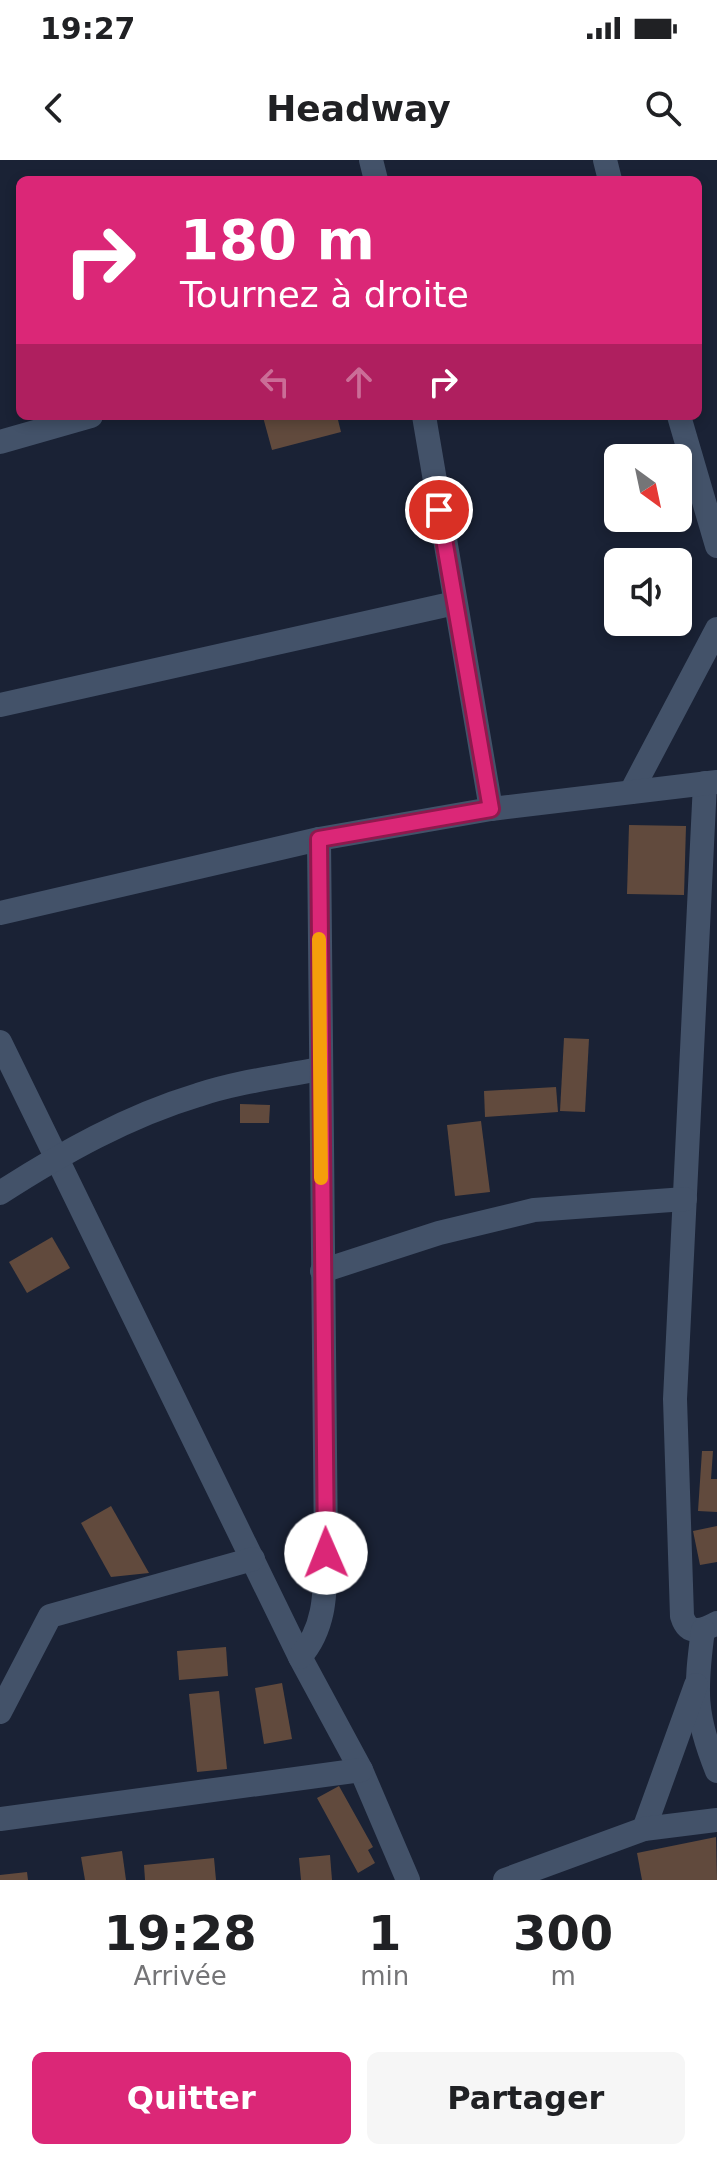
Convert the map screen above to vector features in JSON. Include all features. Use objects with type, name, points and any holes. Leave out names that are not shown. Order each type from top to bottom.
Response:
[{"type":"street","points":[[0,442],[77,420]]},
{"type":"street","points":[[425,420],[491,809]]},
{"type":"street","points":[[680,420],[717,546]]},
{"type":"street","points":[[0,705],[455,603]]},
{"type":"street","points":[[631,792],[717,629]]},
{"type":"street","points":[[0,913],[319,839],[491,809],[711,783],[675,1399],[682,1616],[693,1631],[710,1626],[696,1685],[644,1829]]},
{"type":"street","points":[[300,1657],[316,1639],[325,1602],[319,839]]},
{"type":"street","points":[[0,1042],[300,1657],[361,1770],[408,1880]]},
{"type":"street","points":[[0,1193],[56,1157],[144,1115],[200,1094],[319,1069]]},
{"type":"street","points":[[322,1271],[439,1233],[534,1210],[685,1199]]},
{"type":"street","points":[[0,1712],[50,1616],[253,1559]]},
{"type":"street","points":[[696,1685],[699,1728],[717,1771]]},
{"type":"street","points":[[0,1819],[361,1770]]},
{"type":"street","points":[[505,1880],[644,1829],[717,1820]]},
{"type":"building","points":[[264,420],[338,420],[341,432],[272,450]]},
{"type":"building","points":[[629,825],[686,826],[684,895],[627,894]]},
{"type":"building","points":[[564,1038],[589,1039],[585,1112],[560,1111]]},
{"type":"building","points":[[556,1087],[558,1112],[485,1117],[484,1091]]},
{"type":"building","points":[[240,1104],[270,1105],[269,1123],[240,1123]]},
{"type":"building","points":[[481,1121],[490,1192],[455,1196],[447,1125]]},
{"type":"building","points":[[52,1237],[70,1268],[27,1293],[9,1262]]},
{"type":"building","points":[[702,1451],[713,1451],[711,1479],[717,1479],[717,1512],[698,1511]]},
{"type":"building","points":[[111,1506],[149,1573],[111,1577],[81,1523]]},
{"type":"building","points":[[717,1526],[717,1562],[700,1565],[693,1531]]},
{"type":"building","points":[[226,1647],[228,1676],[179,1680],[177,1651]]},
{"type":"building","points":[[282,1683],[292,1739],[264,1744],[255,1688]]},
{"type":"building","points":[[219,1691],[227,1769],[197,1772],[189,1694]]},
{"type":"building","points":[[339,1786],[373,1847],[368,1850],[375,1863],[358,1873],[317,1798]]},
{"type":"building","points":[[716,1837],[717,1880],[642,1880],[637,1853]]},
{"type":"building","points":[[122,1851],[126,1880],[85,1880],[81,1857]]},
{"type":"building","points":[[330,1855],[332,1880],[301,1880],[299,1858]]},
{"type":"building","points":[[214,1858],[216,1880],[145,1880],[144,1865]]},
{"type":"building","points":[[27,1872],[28,1880],[0,1880],[0,1875]]},
{"type":"slow traffic","points":[[319,939],[321,1178]]},
{"type":"route","points":[[326,1553],[319,839],[491,809],[439,510]]}]
